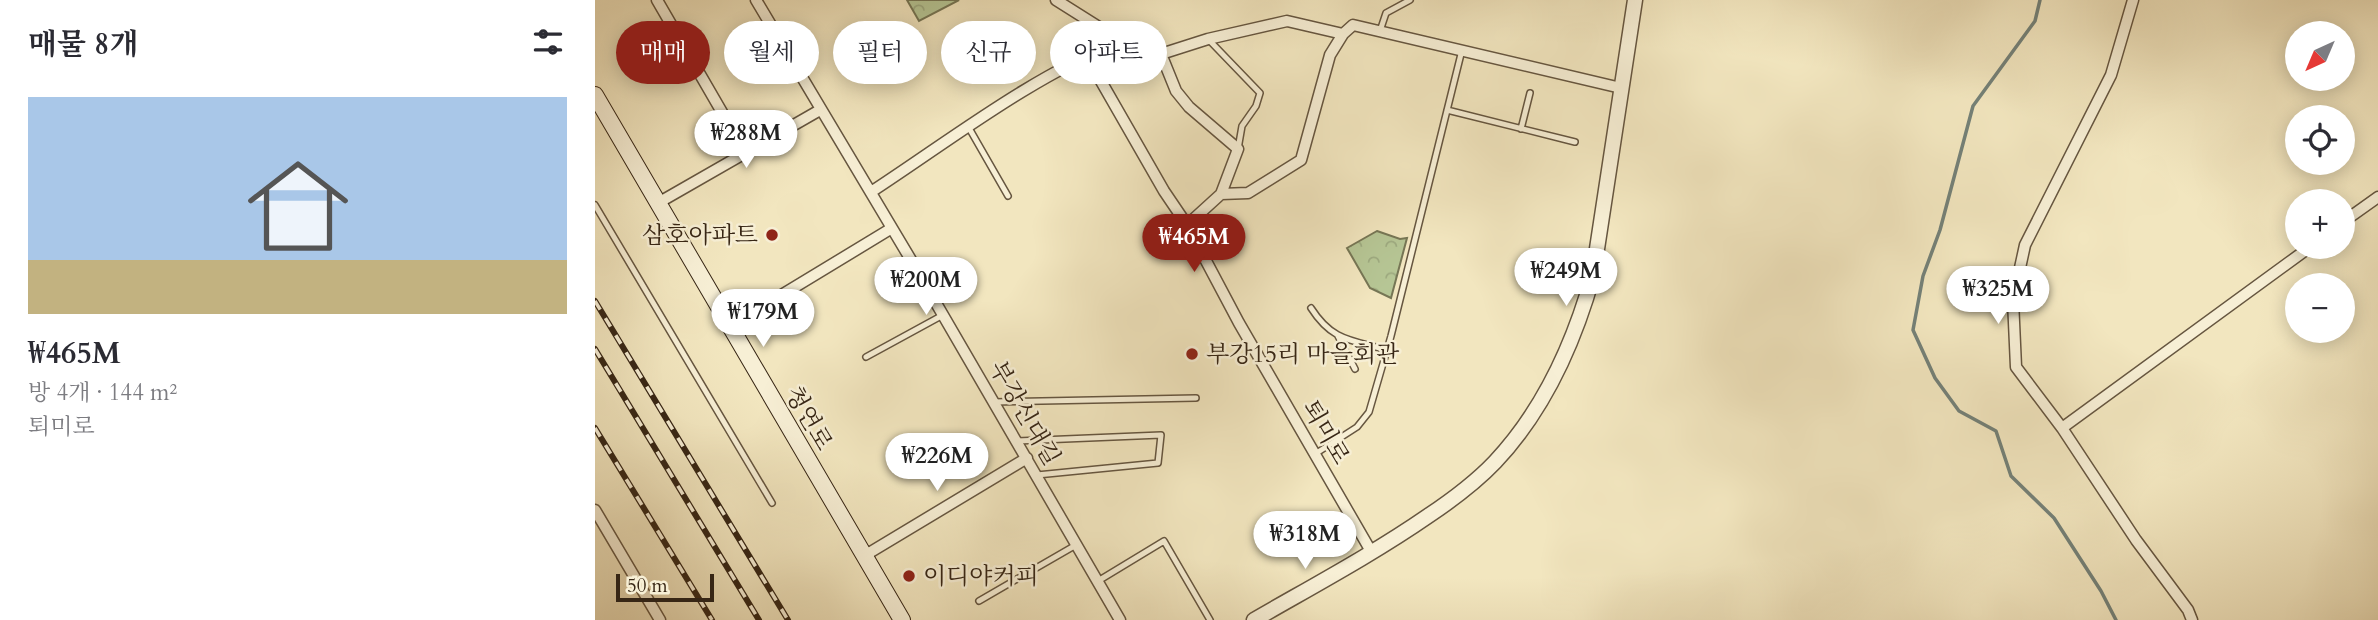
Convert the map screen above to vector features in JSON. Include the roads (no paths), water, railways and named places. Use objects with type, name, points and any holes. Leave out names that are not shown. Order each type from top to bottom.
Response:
[{"type":"main road","name":"청연로","points":[[595,95],[902,620]]},
{"type":"street","points":[[657,0],[745,152]]},
{"type":"street","name":"부강신대길","points":[[756,0],[1120,620]]},
{"type":"street","points":[[1056,0],[1089,21]]},
{"type":"street","points":[[1254,620],[1372,553],[1463,492],[1495,462],[1534,413],[1559,368],[1581,316],[1593,275],[1635,0]]},
{"type":"street","points":[[2133,0],[2111,75],[2025,245],[2013,300],[2015,367],[2062,428],[2136,540],[2188,610],[2192,620]]},
{"type":"street","points":[[1167,52],[1208,39],[1287,21],[1343,34]]},
{"type":"street","points":[[1221,194],[1248,193],[1301,160],[1330,55],[1343,34],[1353,25],[1621,88]]},
{"type":"street","points":[[1103,84],[1164,191],[1187,225],[1221,194],[1238,149],[1182,99],[1167,69]]},
{"type":"street","points":[[871,192],[1050,77]]},
{"type":"street","points":[[657,203],[820,110]]},
{"type":"street","points":[[2355,213],[2378,197]]},
{"type":"street","name":"퇴미로","points":[[1187,225],[1239,323],[1372,553]]},
{"type":"street","points":[[729,327],[892,228]]},
{"type":"street","points":[[2062,428],[2294,259]]},
{"type":"street","points":[[864,556],[1027,458]]},
{"type":"street","points":[[595,510],[660,620]]},
{"type":"lane","points":[[1380,31],[1385,13],[1410,0]]},
{"type":"lane","points":[[1208,39],[1260,93],[1242,126],[1238,149]]},
{"type":"lane","points":[[1315,454],[1357,427],[1369,412],[1462,50]]},
{"type":"lane","points":[[1521,129],[1530,93]]},
{"type":"lane","points":[[1447,110],[1575,142]]},
{"type":"lane","points":[[968,128],[1009,196]]},
{"type":"lane","points":[[595,205],[772,503]]},
{"type":"lane","points":[[1311,308],[1322,325],[1338,336],[1387,350]]},
{"type":"lane","points":[[866,357],[943,315]]},
{"type":"lane","points":[[1338,336],[1355,369]]},
{"type":"lane","points":[[994,402],[1196,398]]},
{"type":"lane","points":[[1017,441],[1161,435],[1158,463],[1036,475]]},
{"type":"lane","points":[[1098,581],[1164,541],[1210,620]]},
{"type":"lane","points":[[979,601],[1077,545]]},
{"type":"waterway","points":[[2040,0],[2035,21],[1973,106],[1940,230],[1923,276],[1913,330],[1935,378],[1959,411],[1996,431],[2011,476],[2054,518],[2101,591],[2116,620]]},
{"type":"railway","points":[[595,301],[788,620]]},
{"type":"railway","points":[[595,349],[759,620]]},
{"type":"railway","points":[[595,428],[712,620]]},
{"type":"place","name":"삼호아파트","points":[[772,235]]},
{"type":"place","name":"부강15리 마을회관","points":[[1192,354]]},
{"type":"place","name":"이디야커피","points":[[909,576]]}]
